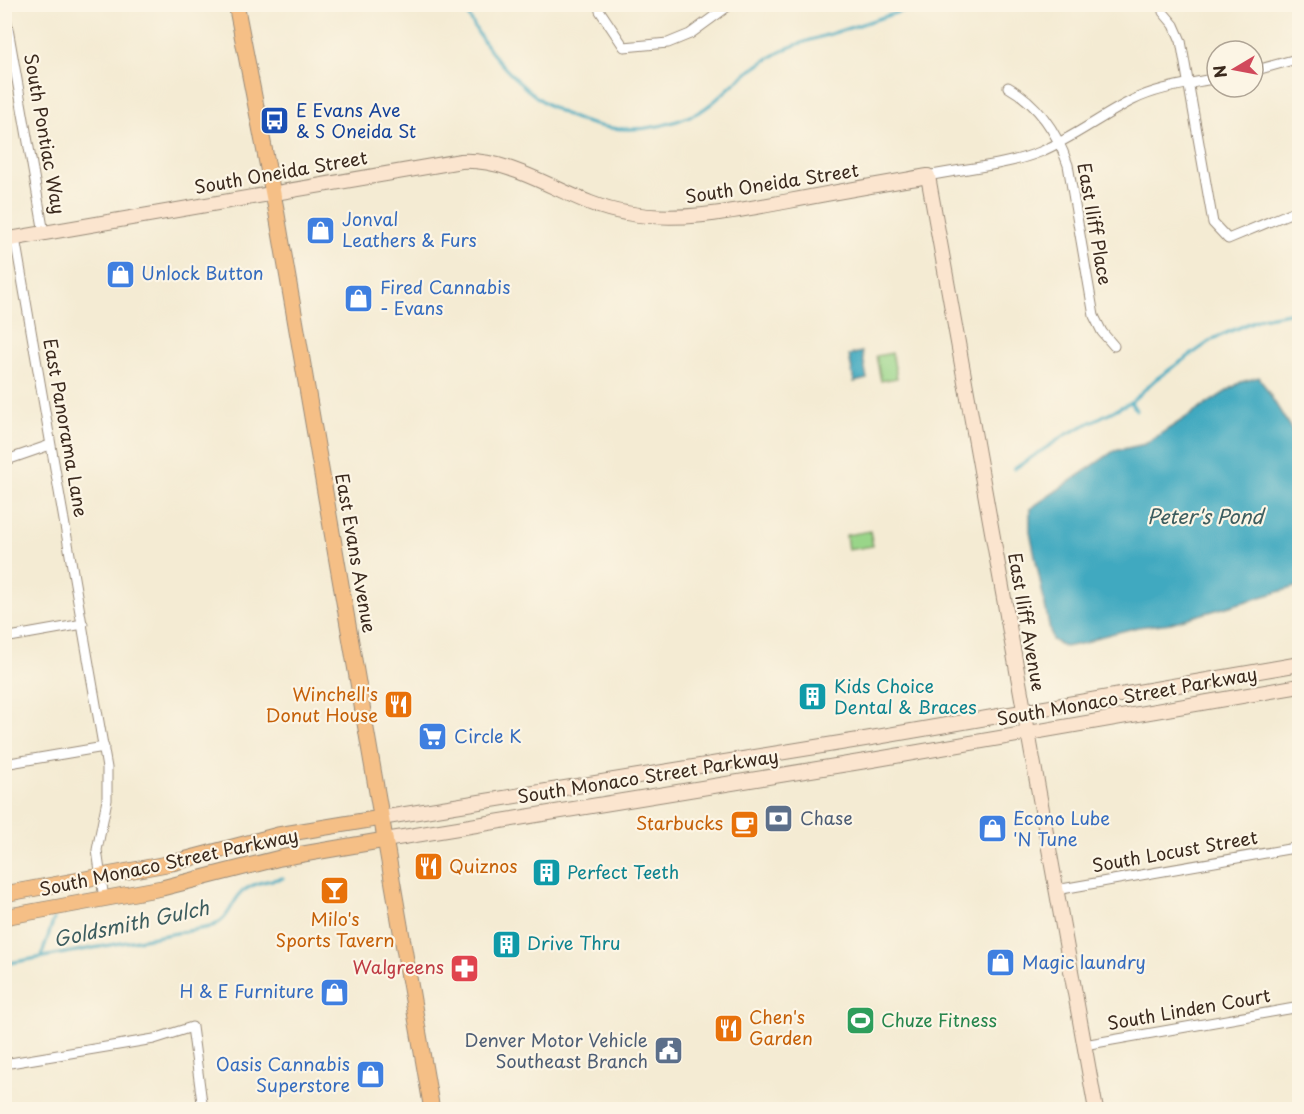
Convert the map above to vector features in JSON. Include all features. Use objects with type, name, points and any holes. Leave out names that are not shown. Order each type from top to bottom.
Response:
[{"type":"main road","name":"East Evans Avenue","points":[[236,4],[272,193],[432,1110]]},
{"type":"main road","name":"South Monaco Street Parkway","points":[[4,894],[172,863],[278,835],[381,818]]},
{"type":"main road","name":"South Monaco Street Parkway","points":[[4,917],[171,886],[271,860],[385,840]]},
{"type":"street","points":[[599,4],[600,11],[624,47],[668,43],[690,34],[731,4]]},
{"type":"street","name":"South Pontiac Way","points":[[4,6],[44,233]]},
{"type":"street","points":[[1163,12],[1174,25],[1181,41],[1213,223],[1228,239],[1299,209]]},
{"type":"street","points":[[1265,68],[1299,58]]},
{"type":"street","name":"South Oneida Street","points":[[10,239],[471,160],[505,166],[572,197],[605,208],[645,216],[682,217],[726,212],[1017,160],[1060,143],[1133,100],[1156,91],[1205,81]]},
{"type":"street","name":"East Iliff Place","points":[[1008,87],[1035,107],[1060,143],[1068,165],[1094,316],[1102,332],[1114,346]]},
{"type":"street","name":"East Iliff Avenue","points":[[928,176],[1096,1110]]},
{"type":"street","name":"East Panorama Lane","points":[[10,239],[50,445],[104,747],[108,787],[98,840],[104,899]]},
{"type":"street","points":[[4,461],[50,445]]},
{"type":"street","points":[[4,638],[83,624]]},
{"type":"street","name":"South Monaco Street Parkway","points":[[381,818],[1024,712],[1299,664]]},
{"type":"street","name":"South Monaco Street Parkway","points":[[385,840],[1028,734],[1299,686]]},
{"type":"street","points":[[4,764],[104,747]]},
{"type":"street","name":"South Locust Street","points":[[1056,890],[1299,848]]},
{"type":"street","name":"South Linden Court","points":[[1084,1045],[1299,1007]]},
{"type":"street","points":[[4,1064],[154,1038],[192,1027],[202,1110]]},
{"type":"green space","points":[[892,353],[897,378],[881,381],[876,356]]},
{"type":"green space","points":[[870,531],[873,546],[848,550],[846,535]]},
{"type":"water","points":[[862,352],[867,379],[854,382],[849,355]]},
{"type":"water","name":"Peter's Pond","points":[[1259,377],[1299,442],[1299,586],[1171,623],[1138,627],[1085,643],[1065,647],[1052,640],[1030,531],[1030,509],[1114,451],[1145,444],[1241,382]]},
{"type":"waterway","points":[[464,4],[476,31],[487,47],[526,88],[547,104],[569,116],[617,129],[669,124],[695,114],[708,107],[753,69],[788,48],[922,4]]},
{"type":"waterway","name":"Goldsmith Gulch","points":[[1014,469],[1067,434],[1131,402],[1156,379],[1215,338],[1261,318],[1300,311]]},
{"type":"waterway","points":[[1131,402],[1136,410]]},
{"type":"waterway","name":"Goldsmith Gulch","points":[[4,964],[210,927],[222,920],[242,892],[262,882],[283,878]]},
{"type":"waterway","points":[[41,957],[54,919]]},
{"type":"place","name":"E Evans Ave & S Oneida St","points":[[275,121]]},
{"type":"place","name":"Jonval Leathers & Furs","points":[[321,230]]},
{"type":"place","name":"Unlock Button","points":[[120,274]]},
{"type":"place","name":"Fired Cannabis - Evans","points":[[359,298]]},
{"type":"place","name":"Kids Choice Dental & Braces","points":[[813,697]]},
{"type":"place","name":"Winchell's Donut House","points":[[399,705]]},
{"type":"place","name":"Circle K","points":[[433,737]]},
{"type":"place","name":"Chase","points":[[779,819]]},
{"type":"place","name":"Starbucks","points":[[744,824]]},
{"type":"place","name":"Econo Lube 'N Tune","points":[[992,829]]},
{"type":"place","name":"Quiznos","points":[[428,867]]},
{"type":"place","name":"Perfect Teeth","points":[[546,873]]},
{"type":"place","name":"Milo's Sports Tavern","points":[[335,891]]},
{"type":"place","name":"Drive Thru","points":[[506,944]]},
{"type":"place","name":"Magic laundry","points":[[1001,963]]},
{"type":"place","name":"Walgreens","points":[[465,968]]},
{"type":"place","name":"H & E Furniture","points":[[335,992]]},
{"type":"place","name":"Chuze Fitness","points":[[860,1021]]},
{"type":"place","name":"Chen's Garden","points":[[728,1028]]},
{"type":"place","name":"Denver Motor Vehicle Southeast Branch","points":[[669,1051]]},
{"type":"place","name":"Oasis Cannabis Superstore","points":[[371,1075]]}]
